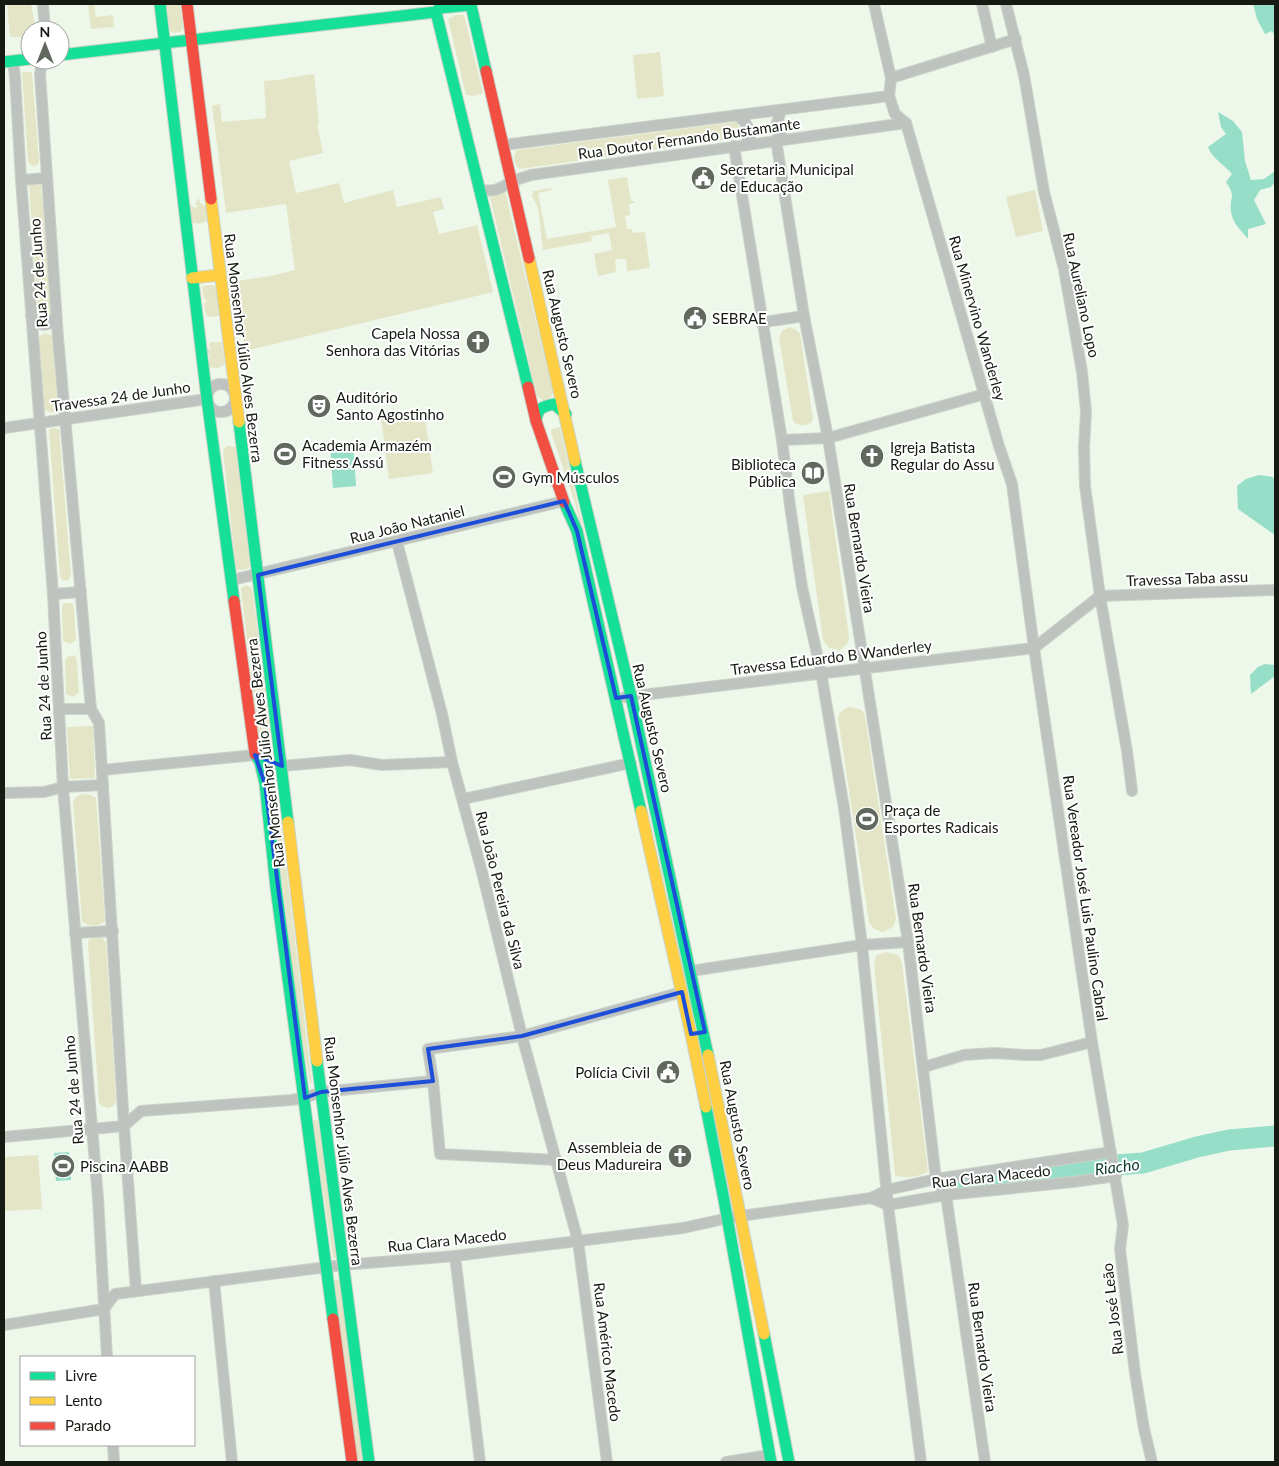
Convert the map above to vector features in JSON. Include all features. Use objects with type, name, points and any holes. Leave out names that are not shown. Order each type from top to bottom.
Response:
[{"type":"main road","name":"Rua Monsenhor Júlio Alves Bezerra","points":[[160,4],[164,43],[201,237],[220,275],[282,766],[302,948],[369,1462]]},
{"type":"main road","name":"Rua Monsenhor Júlio Alves Bezerra","points":[[187,4],[192,40],[201,237],[192,278],[255,755],[260,762],[264,784],[352,1462]]},
{"type":"main road","points":[[70,54],[476,4]]},
{"type":"main road","name":"Rua Augusto Severo","points":[[476,4],[511,182],[631,696],[705,1032],[789,1462]]},
{"type":"main road","name":"Rua Augusto Severo","points":[[438,8],[479,190],[531,402],[564,502],[577,531],[631,762],[691,1034],[727,1218],[770,1459]]},
{"type":"main road","points":[[7,62],[20,60]]},
{"type":"main road","points":[[192,278],[220,275]]},
{"type":"main road","points":[[531,402],[550,402],[561,393]]},
{"type":"main road","points":[[536,421],[537,413],[547,405],[554,404],[566,414]]},
{"type":"main road","points":[[691,1034],[705,1032]]},
{"type":"street","points":[[43,4],[44,20]]},
{"type":"street","points":[[874,4],[892,78],[889,96]]},
{"type":"street","points":[[982,4],[992,47]]},
{"type":"street","name":"Rua Aureliano Lopo","points":[[1006,4],[1024,75],[1044,192],[1064,269],[1082,372],[1086,411],[1084,448],[1086,486],[1100,596]]},
{"type":"street","points":[[892,78],[1016,39]]},
{"type":"street","name":"Rua 24 de Junho","points":[[7,62],[15,77],[21,180],[53,594],[63,787],[98,1198],[107,1356]]},
{"type":"street","name":"Rua 24 de Junho","points":[[41,70],[56,316],[91,709],[99,723],[136,1291]]},
{"type":"street","name":"Rua Doutor Fernando Bustamante","points":[[503,145],[889,96]]},
{"type":"street","name":"Rua Minervino Wanderley","points":[[889,96],[895,114],[906,123],[999,446],[1012,484],[1034,648]]},
{"type":"street","name":"Rua Bernardo Vieira","points":[[781,110],[776,126],[781,140],[804,316],[828,438],[908,942],[936,1179],[946,1195],[985,1462]]},
{"type":"street","points":[[737,115],[744,120],[749,128],[750,138],[739,146],[802,587],[822,672],[844,808],[862,946],[888,1205],[921,1462]]},
{"type":"street","name":"Rua Doutor Fernando Bustamante","points":[[479,190],[491,191],[500,189],[511,182],[531,175],[906,123]]},
{"type":"street","points":[[21,180],[46,178]]},
{"type":"street","points":[[31,316],[37,324],[41,325],[51,323],[56,316]]},
{"type":"street","points":[[764,322],[804,316]]},
{"type":"street","points":[[33,339],[38,333],[45,330],[53,332],[58,338]]},
{"type":"street","points":[[218,384],[227,385],[234,392],[235,396],[234,404],[225,411],[213,409],[207,399],[211,388],[218,384]]},
{"type":"street","points":[[782,440],[828,438],[985,394]]},
{"type":"street","name":"Travessa 24 de Junho","points":[[4,428],[207,399]]},
{"type":"street","name":"Rua João Nataniel","points":[[232,580],[564,502]]},
{"type":"street","name":"Rua João Pereira da Silva","points":[[396,542],[442,714],[452,762],[522,1036],[578,1243]]},
{"type":"street","name":"Travessa Taba assu","points":[[1100,596],[1275,590]]},
{"type":"street","points":[[53,594],[81,592]]},
{"type":"street","points":[[1034,648],[1100,596],[1127,750],[1132,791]]},
{"type":"street","name":"Travessa Eduardo B Wanderley","points":[[616,698],[1034,648]]},
{"type":"street","name":"Rua Vereador José Luis Paulino Cabral","points":[[1034,648],[1092,1042],[1111,1152]]},
{"type":"street","points":[[59,709],[91,709]]},
{"type":"street","points":[[102,770],[255,755],[282,766],[350,760],[382,765],[452,762]]},
{"type":"street","points":[[463,799],[631,762]]},
{"type":"street","points":[[4,793],[44,792],[63,787],[103,785]]},
{"type":"street","points":[[75,933],[112,931]]},
{"type":"street","points":[[691,971],[862,946],[908,942]]},
{"type":"street","points":[[557,1160],[440,1154],[428,1049],[522,1036],[682,992]]},
{"type":"street","points":[[924,1066],[964,1054],[1041,1055],[1092,1042]]},
{"type":"street","points":[[4,1137],[124,1126],[141,1111],[305,1098],[321,1092],[433,1081]]},
{"type":"street","name":"Rua Clara Macedo","points":[[104,1310],[115,1294],[343,1265],[578,1243],[683,1228],[740,1216],[871,1198],[888,1190],[936,1179],[1111,1152]]},
{"type":"street","name":"Rua José Leão","points":[[1111,1152],[1123,1225],[1120,1249],[1135,1373],[1144,1429],[1152,1462]]},
{"type":"street","name":"Rua Clara Macedo","points":[[888,1205],[946,1195],[1116,1176]]},
{"type":"street","points":[[871,1198],[888,1205]]},
{"type":"street","name":"Rua Américo Macedo","points":[[578,1243],[607,1462]]},
{"type":"street","points":[[455,1256],[480,1462]]},
{"type":"street","points":[[214,1281],[232,1462]]},
{"type":"street","points":[[4,1325],[104,1310]]},
{"type":"street","points":[[113,1446],[114,1462]]},
{"type":"street","points":[[726,1462],[770,1459]]},
{"type":"highlighted area","points":[[564,501],[577,531],[616,698],[631,696],[705,1032],[691,1034],[682,992],[522,1036],[428,1049],[433,1081],[321,1092],[305,1098],[265,784],[255,755],[282,766],[258,575]]},
{"type":"shaded area","points":[[7,4],[31,4],[34,20],[20,20],[20,37],[10,37]]},
{"type":"shaded area","points":[[88,4],[94,4],[96,17],[113,15],[114,27],[91,29]]},
{"type":"shaded area","points":[[166,4],[180,4],[182,31],[174,33],[170,31]]},
{"type":"shaded area","points":[[1253,4],[1275,4],[1275,36],[1272,31],[1265,34],[1257,19]]},
{"type":"shaded area","points":[[456,15],[464,15],[483,93],[474,96],[466,95],[448,19]]},
{"type":"shaded area","points":[[660,52],[664,96],[637,99],[633,55]]},
{"type":"shaded area","points":[[22,72],[32,72],[39,162],[33,166],[28,162]]},
{"type":"shaded area","points":[[314,74],[319,123],[317,124],[323,153],[289,161],[296,193],[339,183],[344,203],[393,190],[397,207],[441,197],[444,209],[433,212],[439,234],[477,225],[493,292],[245,351],[236,281],[295,270],[286,204],[226,213],[212,106],[220,104],[222,122],[266,118],[264,81]]},
{"type":"shaded area","points":[[1218,112],[1233,121],[1242,132],[1245,161],[1251,180],[1264,179],[1275,171],[1275,185],[1273,184],[1271,187],[1260,190],[1254,200],[1266,224],[1248,229],[1248,239],[1238,227],[1231,212],[1232,194],[1226,182],[1232,174],[1215,158],[1208,147],[1226,134],[1221,127]]},
{"type":"shaded area","points":[[737,122],[741,137],[739,138],[520,169],[514,161],[517,150]]},
{"type":"shaded area","points":[[627,177],[631,201],[634,201],[634,203],[629,204],[630,215],[625,216],[627,229],[632,229],[633,233],[645,232],[650,268],[627,271],[626,259],[615,259],[616,272],[598,276],[594,254],[612,250],[609,233],[591,236],[592,241],[543,250],[538,208],[532,196],[533,191],[551,188],[552,190],[538,193],[547,239],[616,227],[608,180]]},
{"type":"shaded area","points":[[29,185],[41,185],[51,316],[44,320],[38,317]]},
{"type":"shaded area","points":[[1035,190],[1043,231],[1016,237],[1006,197]]},
{"type":"shaded area","points":[[505,191],[553,393],[550,398],[543,400],[537,396],[489,193]]},
{"type":"shaded area","points":[[199,198],[200,203],[209,208],[207,221],[203,223],[191,222],[187,204],[196,208],[195,204]]},
{"type":"shaded area","points":[[213,285],[216,287],[219,316],[210,317],[206,315],[204,303],[206,303],[206,299],[204,299],[202,286]]},
{"type":"shaded area","points":[[790,327],[800,334],[813,418],[812,422],[805,425],[800,425],[793,421],[779,338],[782,331]]},
{"type":"shaded area","points":[[45,333],[52,336],[58,408],[51,413],[45,410],[39,337]]},
{"type":"shaded area","points":[[211,342],[222,342],[225,364],[219,368],[208,366],[210,357],[205,347],[211,349],[209,345]]},
{"type":"shaded area","points":[[424,412],[433,473],[389,479],[381,418]]},
{"type":"shaded area","points":[[560,427],[619,686],[575,503],[551,432],[552,429]]},
{"type":"shaded area","points":[[52,428],[59,429],[71,576],[68,581],[62,580],[60,576],[49,430]]},
{"type":"shaded area","points":[[353,442],[356,486],[333,488],[330,444]]},
{"type":"shaded area","points":[[227,446],[236,447],[250,566],[247,569],[238,570],[236,568],[223,451]]},
{"type":"shaded area","points":[[1259,475],[1273,477],[1275,482],[1275,535],[1238,509],[1237,486],[1246,479]]},
{"type":"shaded area","points":[[829,491],[849,637],[848,643],[840,650],[829,648],[823,640],[803,495]]},
{"type":"shaded area","points":[[246,585],[252,588],[272,741],[265,746],[260,743],[241,590]]},
{"type":"shaded area","points":[[72,603],[74,607],[76,640],[70,644],[63,641],[62,608],[63,604]]},
{"type":"shaded area","points":[[70,656],[75,656],[77,660],[79,693],[73,697],[66,694],[65,661]]},
{"type":"shaded area","points":[[1265,664],[1275,665],[1275,676],[1251,694],[1250,675],[1258,667]]},
{"type":"shaded area","name":"Praça de Esportes Radicais","points":[[850,707],[862,710],[865,716],[896,919],[893,927],[883,932],[874,929],[869,922],[838,718],[842,711]]},
{"type":"shaded area","points":[[93,726],[95,778],[70,779],[67,727]]},
{"type":"shaded area","points":[[277,789],[312,1083],[310,1083],[297,1009],[272,790]]},
{"type":"shaded area","points":[[82,794],[91,795],[96,798],[105,921],[96,925],[82,921],[73,801]]},
{"type":"shaded area","points":[[96,937],[102,938],[106,943],[116,1101],[109,1108],[101,1106],[99,1102],[88,944],[89,940]]},
{"type":"shaded area","points":[[886,952],[898,955],[902,963],[928,1171],[912,1177],[895,1175],[874,965],[876,956]]},
{"type":"shaded area","points":[[318,1120],[336,1258],[333,1258],[313,1121]]},
{"type":"shaded area","name":"Piscina AABB","points":[[69,1152],[71,1180],[56,1181],[54,1153]]},
{"type":"shaded area","points":[[38,1155],[42,1209],[5,1211],[4,1157]]},
{"type":"shaded area","points":[[340,1280],[364,1462],[356,1462],[334,1281]]},
{"type":"waterway","name":"Riacho","points":[[957,1185],[1088,1167],[1143,1163],[1197,1147],[1229,1140],[1275,1136]]},
{"type":"traffic: fast","points":[[160,4],[207,399],[234,601]]},
{"type":"traffic: fast","points":[[70,54],[436,12],[440,8],[471,5],[486,71]]},
{"type":"traffic: fast","points":[[436,12],[528,387]]},
{"type":"traffic: fast","points":[[4,62],[20,60]]},
{"type":"traffic: fast","points":[[536,421],[541,408],[554,404],[566,414]]},
{"type":"traffic: fast","points":[[239,422],[288,822]]},
{"type":"traffic: fast","points":[[575,461],[631,696],[708,1055]]},
{"type":"traffic: fast","points":[[564,502],[577,531],[641,811]]},
{"type":"traffic: fast","points":[[255,754],[260,762],[265,784],[276,888],[333,1319]]},
{"type":"traffic: fast","points":[[317,1061],[369,1462]]},
{"type":"traffic: fast","points":[[706,1107],[771,1462]]},
{"type":"traffic: fast","points":[[764,1334],[789,1462]]},
{"type":"traffic: slow","points":[[211,199],[239,422]]},
{"type":"traffic: slow","points":[[529,258],[575,461]]},
{"type":"traffic: slow","points":[[192,278],[220,275]]},
{"type":"traffic: slow","points":[[641,811],[706,1107]]},
{"type":"traffic: slow","points":[[288,822],[317,1061]]},
{"type":"traffic: slow","points":[[708,1055],[764,1334]]},
{"type":"traffic: jam","points":[[187,4],[211,199]]},
{"type":"traffic: jam","points":[[486,71],[529,258]]},
{"type":"traffic: jam","points":[[528,387],[536,421],[564,502]]},
{"type":"traffic: jam","points":[[234,601],[255,754]]},
{"type":"traffic: jam","points":[[333,1319],[352,1462]]},
{"type":"place","name":"Secretaria Municipal de Educação","points":[[703,178]]},
{"type":"place","name":"SEBRAE","points":[[695,318]]},
{"type":"place","name":"Capela Nossa Senhora das Vitórias","points":[[478,342]]},
{"type":"place","name":"Auditório Santo Agostinho","points":[[319,406]]},
{"type":"place","name":"Academia Armazém Fitness Assú","points":[[285,454]]},
{"type":"place","name":"Igreja Batista Regular do Assu","points":[[872,456]]},
{"type":"place","name":"Biblioteca Pública","points":[[813,473]]},
{"type":"place","name":"Gym Músculos","points":[[504,477]]},
{"type":"place","name":"Praça de Esportes Radicais","points":[[867,819]]},
{"type":"place","name":"Polícia Civil","points":[[668,1072]]},
{"type":"place","name":"Assembleia de Deus Madureira","points":[[680,1156]]},
{"type":"place","name":"Piscina AABB","points":[[63,1166]]}]
